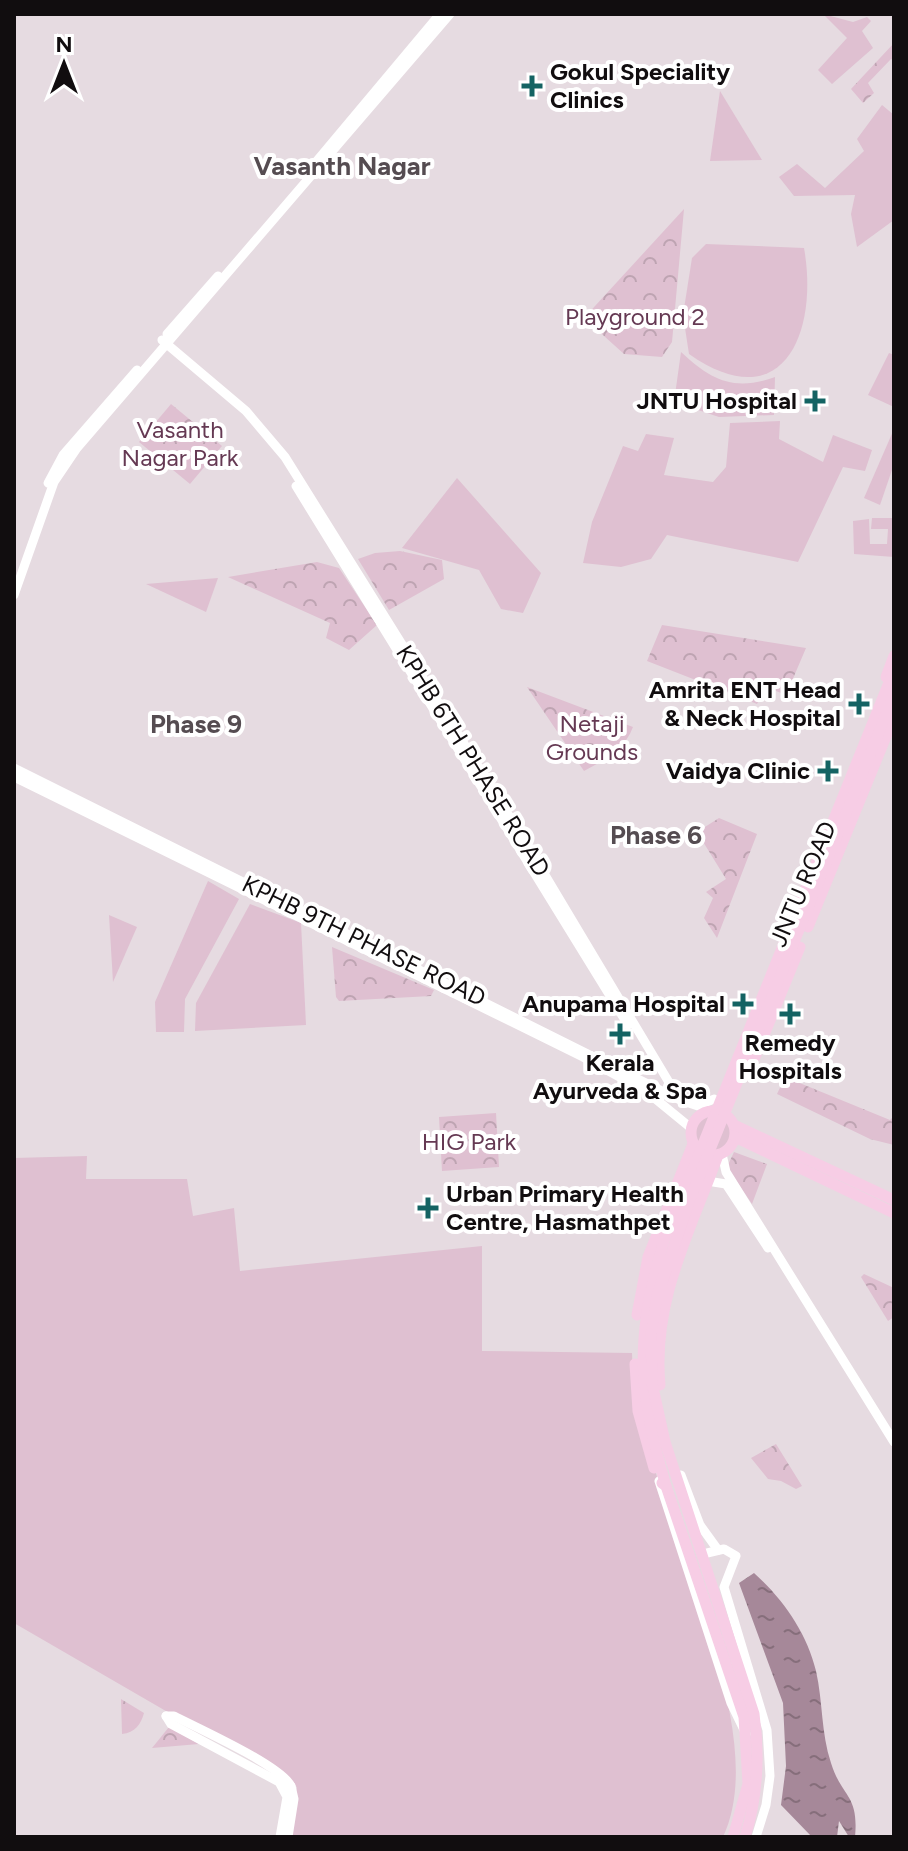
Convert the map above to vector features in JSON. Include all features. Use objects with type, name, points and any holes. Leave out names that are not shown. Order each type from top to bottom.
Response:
[{"type":"main road","name":"JNTU ROAD","points":[[712,1105],[894,656]]},
{"type":"main road","points":[[663,1481],[649,1423],[641,1363],[644,1316],[652,1281],[664,1241],[894,670]]},
{"type":"main road","points":[[745,1837],[757,1791],[758,1742],[746,1685],[665,1442],[652,1383],[652,1321],[662,1277],[894,695]]},
{"type":"main road","name":"JNTU ROAD","points":[[733,1127],[800,948],[894,717]]},
{"type":"main road","points":[[779,939],[800,948]]},
{"type":"main road","points":[[733,1837],[748,1784],[746,1734],[731,1674],[638,1411],[635,1349],[648,1257],[693,1144],[691,1128],[712,1105],[755,1144],[894,1213]]},
{"type":"main road","points":[[670,1460],[670,1438],[659,1377],[660,1325],[668,1287],[693,1217],[733,1127]]},
{"type":"main road","points":[[733,1127],[894,1200]]},
{"type":"main road","points":[[693,1144],[704,1154],[720,1154]]},
{"type":"main road","points":[[669,1208],[693,1217]]},
{"type":"street","points":[[14,595],[54,482],[77,448],[416,47],[440,14]]},
{"type":"street","points":[[14,579],[49,479],[63,455],[371,110],[450,14]]},
{"type":"street","name":"KPHB 6TH PHASE ROAD","points":[[164,342],[265,431],[285,457],[521,835],[670,1084],[671,1096]]},
{"type":"street","name":"KPHB 6TH PHASE ROAD","points":[[265,431],[661,1077],[657,1087]]},
{"type":"street","name":"KPHB 9TH PHASE ROAD","points":[[14,768],[671,1096],[698,1106],[712,1105]]},
{"type":"street","name":"KPHB 9TH PHASE ROAD","points":[[14,777],[583,1057],[647,1092],[691,1128]]},
{"type":"street","points":[[720,1154],[726,1172],[894,1442]]},
{"type":"street","points":[[707,1181],[723,1181],[734,1194],[894,1451]]},
{"type":"street","points":[[670,1460],[683,1480],[709,1542],[718,1550]]},
{"type":"street","points":[[701,1550],[734,1552],[735,1560],[724,1587],[766,1722],[770,1776],[756,1837]]},
{"type":"street","points":[[288,1788],[171,1724],[166,1716],[174,1716],[283,1775],[294,1799],[288,1837]]},
{"type":"street","points":[[280,1837],[288,1788]]},
{"type":"street","points":[[762,1820],[764,1837]]},
{"type":"green space","points":[[823,14],[853,22],[867,17],[871,21],[862,31],[873,48],[832,84],[818,70],[847,38]]},
{"type":"green space","points":[[894,43],[894,61],[891,59],[868,83],[874,93],[863,103],[851,89]]},
{"type":"green space","points":[[720,91],[762,160],[710,161]]},
{"type":"green space","points":[[882,105],[894,115],[894,220],[857,247],[851,214],[855,195],[794,196],[779,177],[797,164],[825,188],[864,151],[857,139]]},
{"type":"green space","name":"Playground 2","points":[[684,209],[672,342],[662,357],[624,354],[584,318]]},
{"type":"green space","points":[[706,244],[804,248],[806,309],[799,336],[787,357],[771,372],[749,377],[722,372],[689,354],[683,315],[692,258]]},
{"type":"green space","points":[[681,352],[703,370],[724,381],[747,383],[775,377],[774,415],[719,417],[674,402]]},
{"type":"green space","points":[[889,353],[894,355],[894,407],[868,395]]},
{"type":"green space","name":"Vasanth Nagar Park","points":[[171,404],[222,446],[190,484],[139,442]]},
{"type":"green space","points":[[780,421],[779,439],[823,462],[833,435],[872,450],[865,471],[843,467],[798,562],[667,535],[651,559],[621,567],[583,563],[592,522],[623,446],[638,451],[646,434],[674,438],[664,475],[713,482],[726,467],[730,423]]},
{"type":"green space","points":[[894,429],[894,464],[880,505],[864,498]]},
{"type":"green space","points":[[457,478],[541,573],[523,613],[501,609],[479,570],[402,548]]},
{"type":"green space","points":[[872,518],[894,518],[894,557],[854,554],[853,521],[869,519],[870,544],[887,544],[888,529],[871,529]]},
{"type":"green space","points":[[400,551],[442,560],[444,579],[389,610],[358,559],[375,553]]},
{"type":"green space","points":[[317,562],[339,568],[377,625],[349,650],[326,638],[330,623],[228,577]]},
{"type":"green space","points":[[218,578],[206,612],[146,584]]},
{"type":"green space","points":[[662,625],[806,648],[786,695],[766,687],[757,704],[647,661]]},
{"type":"green space","name":"Netaji Grounds","points":[[527,687],[633,727],[619,749],[584,771]]},
{"type":"green space","points":[[719,818],[757,834],[717,938],[704,918],[713,898],[706,892],[726,879],[697,832]]},
{"type":"green space","points":[[208,881],[239,899],[185,999],[184,1032],[156,1032],[155,1002]]},
{"type":"green space","points":[[250,904],[301,923],[306,1025],[195,1031],[196,1003]]},
{"type":"green space","points":[[109,915],[137,927],[113,982]]},
{"type":"green space","points":[[332,947],[434,990],[431,996],[339,1001],[336,997]]},
{"type":"green space","points":[[785,1077],[890,1120],[894,1116],[894,1145],[870,1139],[777,1094]]},
{"type":"green space","name":"HIG Park","points":[[496,1113],[499,1167],[442,1171],[439,1117]]},
{"type":"green space","points":[[713,1114],[726,1120],[732,1133],[726,1146],[713,1152],[700,1146],[694,1133],[700,1120]]},
{"type":"green space","points":[[734,1152],[767,1164],[752,1204],[727,1167]]},
{"type":"green space","points":[[87,1156],[86,1179],[187,1179],[193,1216],[234,1208],[240,1271],[482,1246],[482,1351],[632,1353],[639,1408],[655,1470],[719,1668],[733,1730],[735,1787],[723,1837],[289,1837],[297,1787],[14,1623],[14,1158]]},
{"type":"green space","points":[[864,1274],[894,1288],[894,1317],[888,1321],[861,1277]]},
{"type":"green space","points":[[776,1444],[802,1486],[796,1489],[781,1481],[768,1479],[751,1458]]},
{"type":"green space","points":[[121,1699],[144,1713],[137,1727],[122,1734]]},
{"type":"green space","points":[[169,1727],[199,1744],[152,1748]]},
{"type":"water","points":[[754,1573],[775,1594],[807,1643],[818,1683],[828,1752],[835,1774],[852,1804],[855,1837],[849,1837],[839,1821],[837,1837],[812,1837],[781,1805],[786,1766],[783,1703],[739,1583]]},
{"type":"place","name":"Gokul Speciality Clinics","points":[[532,86]]},
{"type":"place","name":"JNTU Hospital","points":[[815,401]]},
{"type":"place","name":"Amrita ENT Head & Neck Hospital","points":[[859,704]]},
{"type":"place","name":"Vaidya Clinic","points":[[828,771]]},
{"type":"place","name":"Anupama Hospital","points":[[743,1004]]},
{"type":"place","name":"Remedy Hospitals","points":[[790,1014]]},
{"type":"place","name":"Kerala Ayurveda & Spa","points":[[620,1034]]},
{"type":"place","name":"Urban Primary Health Centre, Hasmathpet","points":[[428,1208]]},
{"type":"district","name":"Vasanth Nagar","points":[[342,166]]},
{"type":"district","name":"Phase 9","points":[[196,724]]},
{"type":"district","name":"Phase 6","points":[[656,835]]}]
